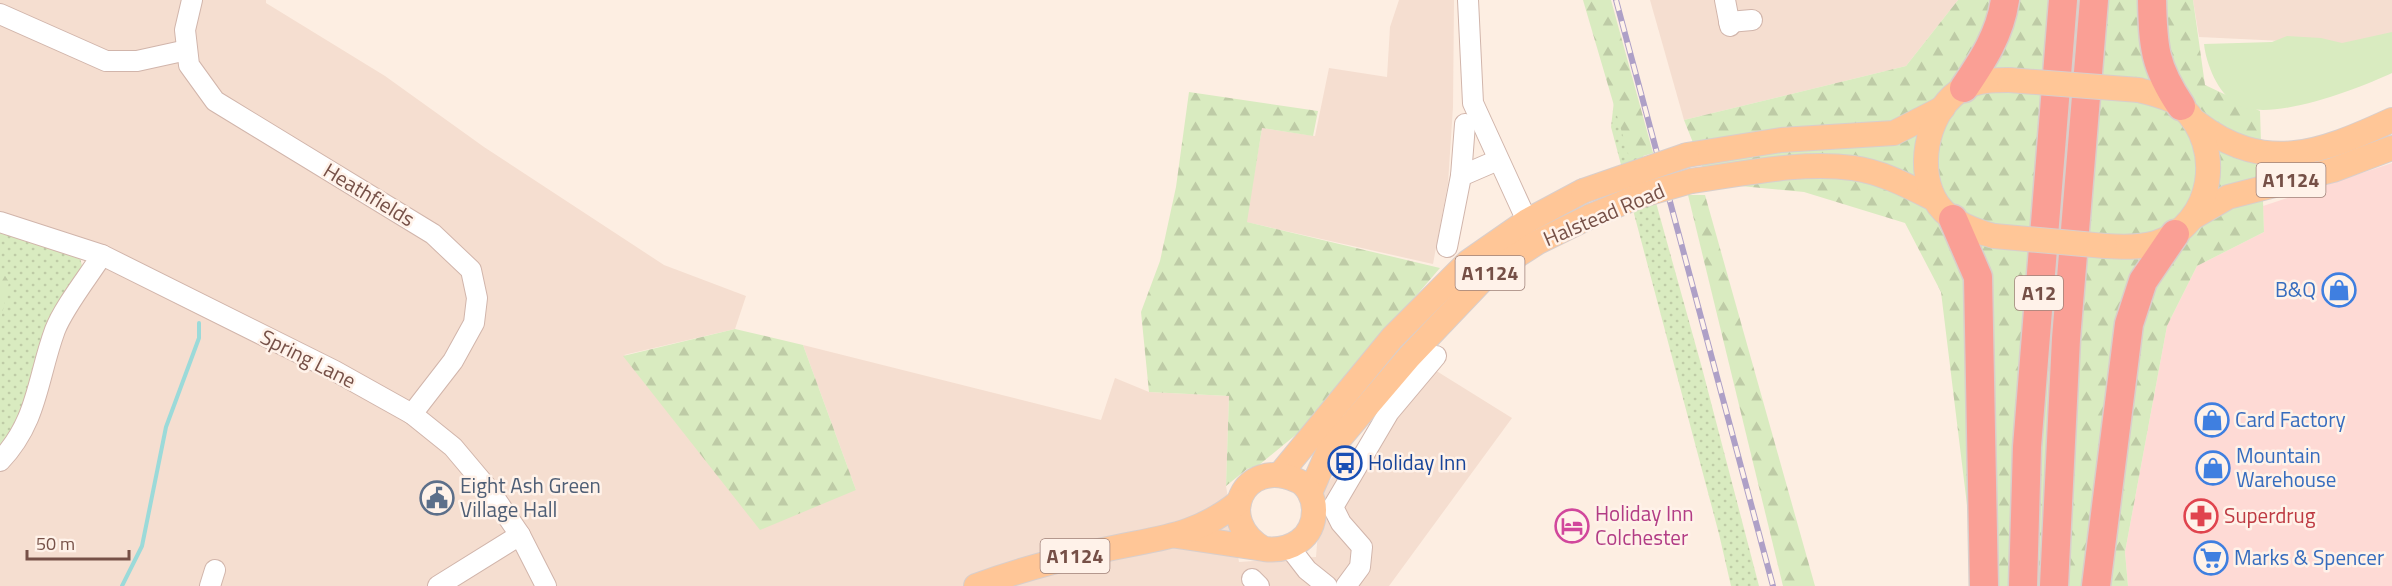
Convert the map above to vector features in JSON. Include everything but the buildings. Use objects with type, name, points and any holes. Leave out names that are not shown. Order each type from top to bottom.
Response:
[{"type":"highway","points":[[1964,88],[1993,43],[2003,16],[2005,0]]},
{"type":"highway","name":"A12","points":[[2023,586],[2029,424],[2063,0]]},
{"type":"highway","name":"A12","points":[[2054,586],[2066,339],[2094,0]]},
{"type":"highway","points":[[2152,0],[2153,48],[2160,69],[2186,112]]},
{"type":"highway","points":[[1944,209],[1978,277],[1984,586]]},
{"type":"highway","points":[[2096,586],[2129,324],[2143,281],[2183,226]]},
{"type":"main road","points":[[1944,209],[1928,183],[1927,147],[1943,108],[1964,88],[1986,81],[2009,80],[2139,90],[2160,96],[2186,112],[2203,135],[2208,151],[2209,168],[2205,193],[2183,226]]},
{"type":"main road","name":"Halstead Road","points":[[1281,473],[1392,338],[1468,262],[1527,221],[1583,191],[1687,155],[1781,140],[1894,133],[1943,108]]},
{"type":"main road","name":"A1124","points":[[2186,112],[2231,146],[2252,153],[2277,155],[2296,153],[2334,142],[2392,120]]},
{"type":"main road","name":"A1124","points":[[2183,226],[2228,197],[2333,170],[2392,148]]},
{"type":"main road","name":"Halstead Road","points":[[1310,493],[1328,452],[1409,357],[1488,274],[1538,242],[1639,195],[1691,181],[1782,168],[1853,168],[1892,178],[1944,209],[1976,232],[1994,236],[2130,247],[2155,243],[2183,226]]},
{"type":"main road","points":[[1281,473],[1300,482],[1310,493],[1314,506],[1314,519],[1309,531],[1290,548],[1264,549],[1252,542],[1241,528],[1238,515],[1239,502],[1246,487],[1257,478],[1281,473]]},
{"type":"main road","name":"A1124","points":[[976,586],[1028,567],[1177,536],[1218,518],[1239,502]]},
{"type":"main road","name":"A1124","points":[[1177,536],[1264,549]]},
{"type":"street","name":"Heathfields","points":[[192,0],[185,30],[189,65],[215,101],[433,234],[471,270],[477,298],[474,323],[453,362],[412,414]]},
{"type":"street","name":"Halstead Road","points":[[1468,0],[1473,103],[1497,160],[1527,221]]},
{"type":"street","points":[[1725,0],[1730,24],[1752,20]]},
{"type":"street","points":[[0,14],[106,61],[137,61],[187,50]]},
{"type":"street","points":[[1447,247],[1461,176],[1465,124]]},
{"type":"street","points":[[1461,176],[1497,160]]},
{"type":"street","name":"Spring Lane","points":[[0,222],[102,255],[335,370],[412,414],[453,447],[472,469],[520,535],[546,586]]},
{"type":"street","points":[[0,461],[16,445],[29,422],[56,329],[102,255]]},
{"type":"street","points":[[1346,586],[1360,567],[1362,547],[1341,523],[1334,507],[1389,412],[1436,356]]},
{"type":"street","points":[[438,586],[520,535]]},
{"type":"street","points":[[1290,548],[1322,585]]},
{"type":"shaded area","points":[[0,0],[266,0],[266,3],[385,76],[484,147],[664,265],[746,296],[735,329],[624,355],[856,490],[803,345],[1101,420],[1115,378],[1149,392],[1229,396],[1226,486],[1239,562],[1316,557],[1321,492],[1422,362],[1512,418],[1389,586],[0,586],[0,470],[62,331],[114,254],[0,212]]},
{"type":"shaded area","points":[[1399,0],[1454,0],[1453,107],[1448,183],[1433,264],[1246,222],[1262,128],[1315,136],[1329,68],[1387,77],[1390,27]]},
{"type":"shaded area","points":[[1650,0],[1958,0],[1906,66],[1684,120]]},
{"type":"shaded area","points":[[2193,0],[2392,0],[2392,46],[2199,37]]},
{"type":"shaded area","points":[[2392,163],[2392,586],[2128,586],[2125,552],[2167,326],[2197,266],[2264,232],[2263,206]]},
{"type":"green space","points":[[1583,0],[1611,0],[1653,153],[1630,160]]},
{"type":"green space","points":[[1958,0],[2193,0],[2205,85],[2260,111],[2264,232],[2197,266],[2167,326],[2125,552],[2128,586],[1971,586],[1968,513],[1941,292],[1905,223],[1804,192],[1709,183],[1684,120],[1906,66]]},
{"type":"green space","points":[[2392,32],[2392,73],[2314,102],[2270,110],[2251,109],[2236,104],[2224,93],[2207,60],[2204,44],[2272,42],[2287,36],[2321,38],[2342,43]]},
{"type":"green space","points":[[1618,66],[1702,368],[1759,586],[1731,586],[1611,127]]},
{"type":"green space","points":[[1189,92],[1318,111],[1313,136],[1262,128],[1247,222],[1440,268],[1298,433],[1259,465],[1247,469],[1226,486],[1229,396],[1149,392],[1141,312],[1160,261],[1176,187]]},
{"type":"green space","points":[[1688,195],[1705,195],[1815,586],[1783,586]]},
{"type":"green space","points":[[0,229],[80,258],[83,270],[34,387],[0,450]]},
{"type":"green space","points":[[0,268],[9,282],[0,324]]},
{"type":"green space","points":[[735,329],[803,345],[856,490],[760,530],[623,356]]},
{"type":"waterway","points":[[122,586],[142,546],[166,427],[199,338],[199,323]]},
{"type":"railway","points":[[1616,0],[1773,586]]},
{"type":"place","name":"B&Q","points":[[2339,290]]},
{"type":"place","name":"Card Factory","points":[[2212,420]]},
{"type":"place","name":"Holiday Inn","points":[[1345,463]]},
{"type":"place","name":"Mountain Warehouse","points":[[2213,468]]},
{"type":"place","name":"Eight Ash Green Village Hall","points":[[437,498]]},
{"type":"place","name":"Superdrug","points":[[2201,516]]},
{"type":"place","name":"Holiday Inn Colchester","points":[[1572,526]]},
{"type":"place","name":"Marks & Spencer","points":[[2211,558]]}]
